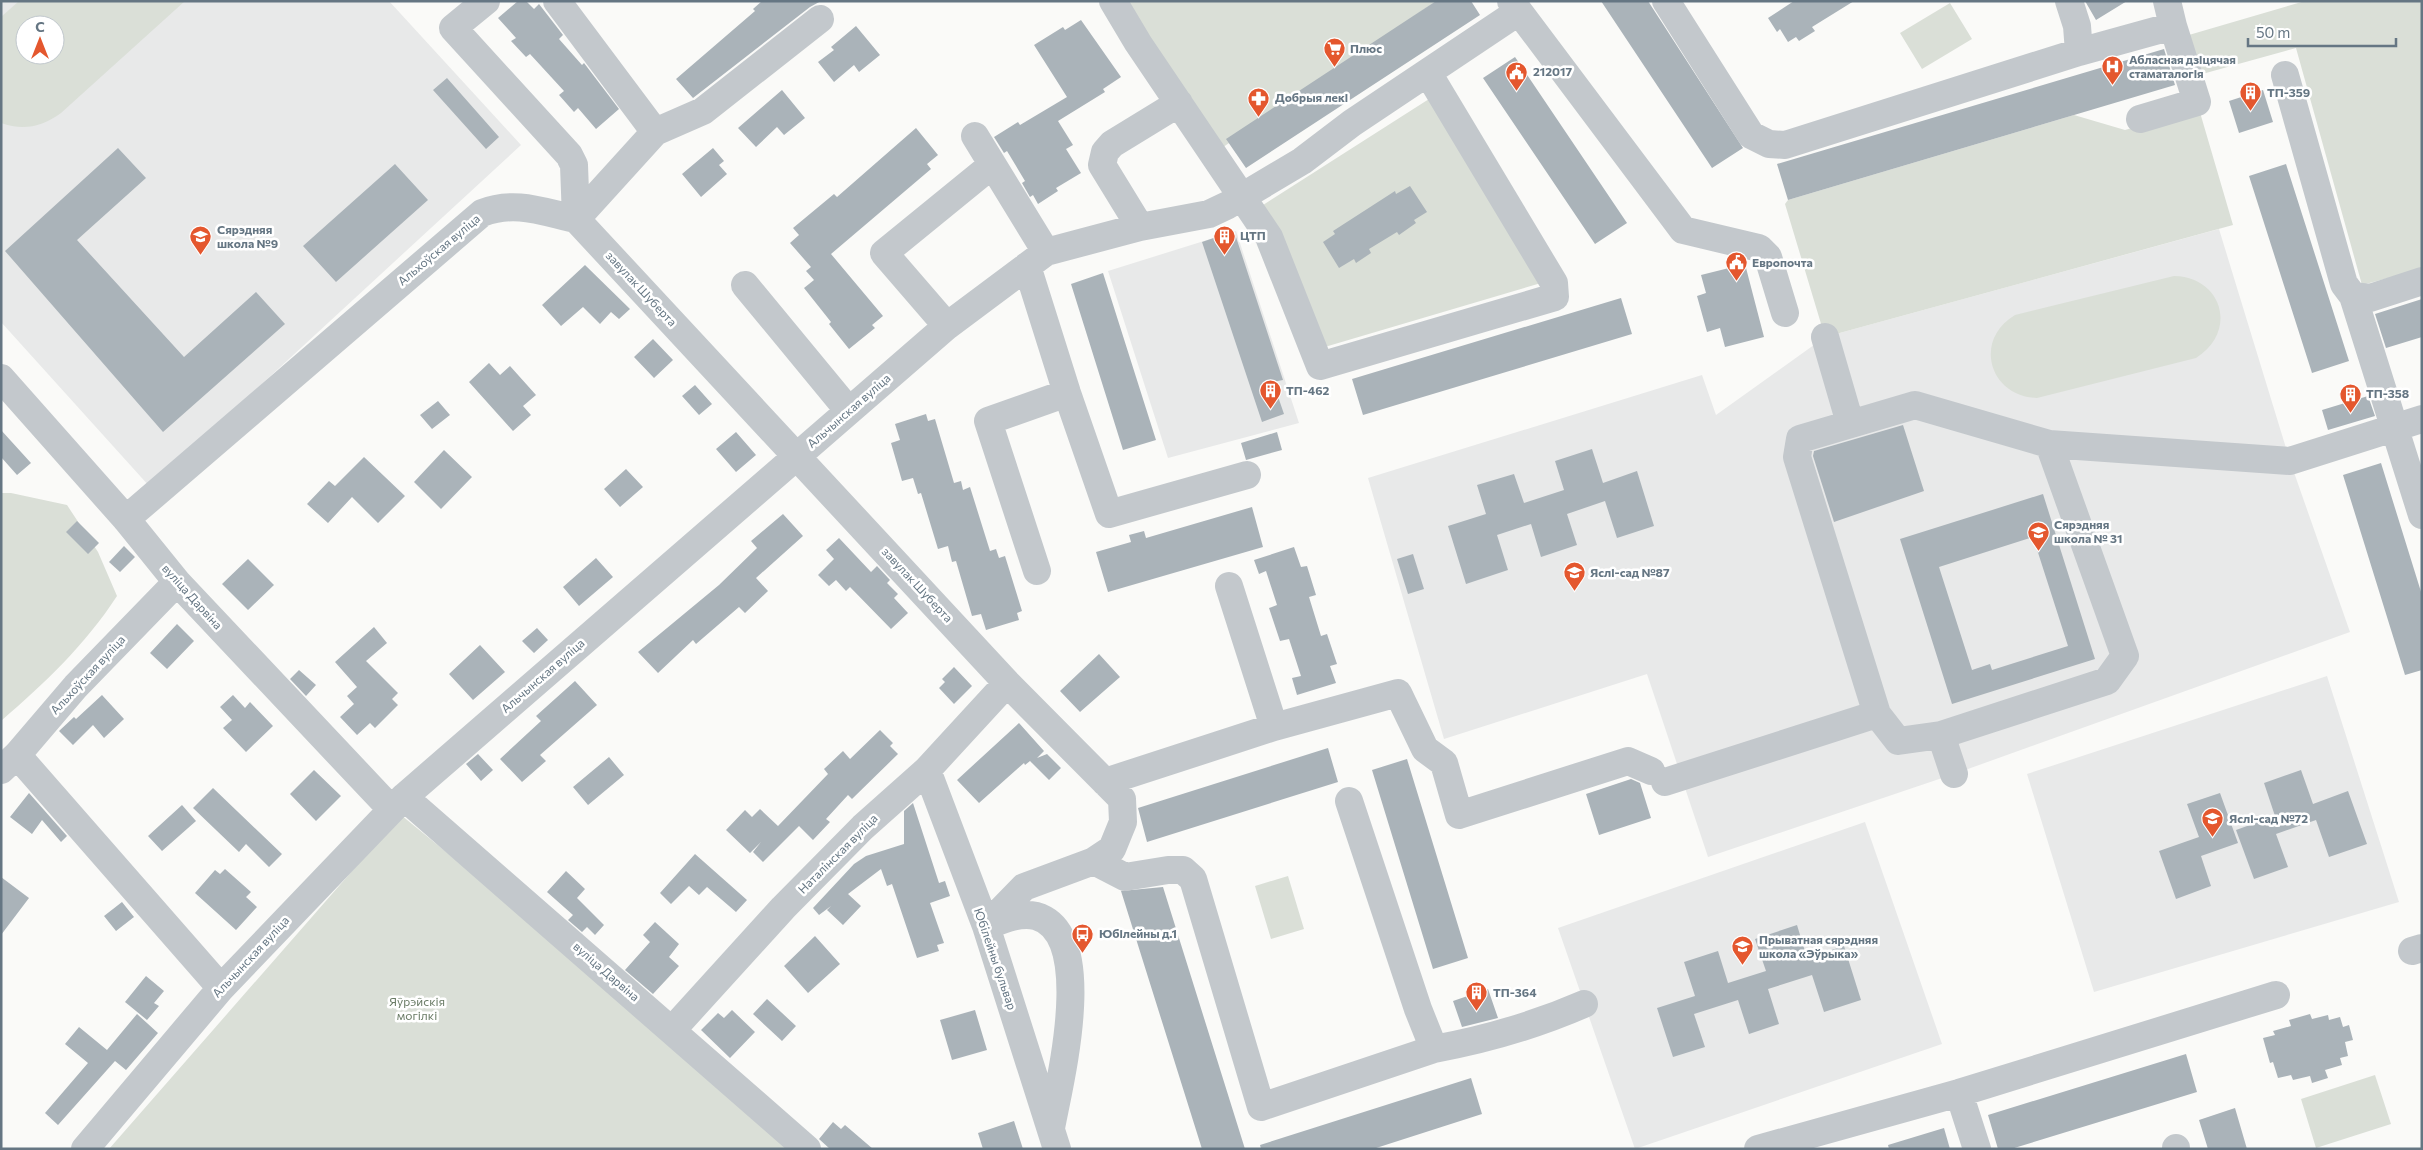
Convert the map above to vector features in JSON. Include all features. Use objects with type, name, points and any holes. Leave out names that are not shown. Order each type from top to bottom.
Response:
[{"type":"street","points":[[486,1],[453,28],[569,155],[574,165],[576,219]]},
{"type":"street","points":[[557,1],[655,132]]},
{"type":"street","points":[[1113,1],[1138,43],[1269,237],[1320,366],[1555,297],[1554,283],[1428,73]]},
{"type":"street","points":[[1666,1],[1751,135],[1769,144],[1784,144],[2079,52],[2170,14],[2197,102],[2140,119]]},
{"type":"street","points":[[2069,1],[2077,26],[2079,52]]},
{"type":"street","points":[[1037,259],[1140,226],[1209,214],[1302,161],[1352,123],[1428,73],[1514,7],[1683,230],[1759,248],[1768,257],[1785,313]]},
{"type":"street","points":[[576,219],[655,132],[703,112],[820,19]]},
{"type":"street","points":[[2285,75],[2344,284],[2353,296],[2422,515]]},
{"type":"street","points":[[1140,226],[1102,164],[1105,152],[1112,144],[1179,103]]},
{"type":"street","points":[[975,136],[992,165],[1037,259],[1067,393],[1109,514],[1246,475]]},
{"type":"street","points":[[947,326],[884,253],[992,165]]},
{"type":"street","name":"Альхоўская вуліца","points":[[126,519],[482,213],[496,208],[512,206],[576,219]]},
{"type":"street","name":"завулак Шуберта","points":[[576,219],[1007,682],[1122,799],[1123,822],[1120,834],[1112,849],[1094,860],[1024,887],[986,926]]},
{"type":"street","name":"Альчынская вуліца","points":[[86,1149],[222,988],[397,803],[947,326],[1037,259]]},
{"type":"street","points":[[2353,296],[2370,298],[2422,281]]},
{"type":"street","points":[[745,285],[849,411]]},
{"type":"street","points":[[1825,337],[1850,422]]},
{"type":"street","name":"вуліца Дарвіна","points":[[1,378],[126,519],[177,582],[397,803],[672,1029],[807,1149]]},
{"type":"street","points":[[1037,571],[988,421],[1067,393]]},
{"type":"street","points":[[2049,444],[2125,656],[2107,680],[1940,735],[1898,741],[1877,714],[1797,457],[1800,439],[1850,422],[1915,405],[2049,444],[2290,461],[2422,420]]},
{"type":"street","name":"Альхоўская вуліца","points":[[9,762],[76,686],[177,582]]},
{"type":"street","points":[[1229,586],[1274,727]]},
{"type":"street","name":"Наталінская вуліца","points":[[672,1029],[784,908],[863,827],[927,770],[1007,682]]},
{"type":"street","points":[[1105,782],[1274,727],[1398,693],[1425,749],[1444,764],[1459,815],[1628,761],[1658,776],[1877,714]]},
{"type":"street","points":[[1940,735],[1954,774]]},
{"type":"street","points":[[9,762],[222,988]]},
{"type":"street","name":"Юбілейны бульвар","points":[[927,770],[986,926],[1054,1140]]},
{"type":"street","points":[[1349,800],[1418,1009],[1434,1049]]},
{"type":"street","points":[[1094,860],[1125,877],[1168,870],[1183,870],[1193,879],[1261,1107],[1434,1049],[1537,1021],[1584,1004]]},
{"type":"street","points":[[986,926],[1016,915],[1036,916],[1052,926],[1061,940],[1068,958],[1071,982],[1068,1038],[1054,1140]]},
{"type":"street","points":[[1758,1149],[1959,1093],[2276,995]]},
{"type":"street","points":[[1959,1093],[1977,1149]]},
{"type":"shaded area","name":"Сярэдняя школа №9","points":[[1,1],[389,1],[521,145],[150,487],[1,322]]},
{"type":"shaded area","name":"Сярэдняя школа № 31","points":[[2219,229],[2290,461],[2350,632],[1954,774],[1708,857],[1647,674],[1444,739],[1368,478],[1702,375],[1716,415],[1825,337]]},
{"type":"shaded area","points":[[1236,231],[1299,423],[1168,458],[1108,271]]},
{"type":"shaded area","name":"Яслі-сад №72","points":[[2327,676],[2399,902],[2094,992],[2027,774]]},
{"type":"shaded area","name":"Прыватная сярэдняя школа «Эўрыка»","points":[[1865,822],[1942,1044],[1635,1149],[1558,928]]},
{"type":"green space","points":[[19,1],[185,1],[54,118],[47,122],[25,127],[1,123],[1,17]]},
{"type":"green space","points":[[1128,1],[1436,1],[1216,152]]},
{"type":"green space","points":[[2305,1],[2422,1],[2422,269],[2362,285],[2296,48],[2195,76],[2182,37]]},
{"type":"green space","points":[[1950,3],[1972,39],[1922,69],[1900,33]]},
{"type":"green space","points":[[1440,92],[1541,283],[1318,349],[1263,205]]},
{"type":"green space","points":[[2199,109],[2233,225],[1825,337],[1785,204],[1788,200],[2074,115],[2125,130]]},
{"type":"green space","points":[[2174,276],[2191,279],[2204,286],[2214,296],[2219,308],[2220,321],[2217,334],[2209,347],[2196,358],[2037,398],[2021,395],[2007,388],[1998,377],[1992,365],[1991,352],[1994,338],[2002,326],[2015,315]]},
{"type":"green space","points":[[1,493],[11,493],[67,505],[98,552],[117,596],[92,631],[64,663],[1,721]]},
{"type":"green space","name":"Яўрэйскія могілкі","points":[[401,815],[660,1027],[801,1149],[109,1149]]},
{"type":"green space","points":[[1288,876],[1304,929],[1271,939],[1255,886]]},
{"type":"green space","points":[[2375,1075],[2391,1124],[2316,1148],[2301,1099]]},
{"type":"building","points":[[518,1],[526,1],[534,9],[539,4],[563,35],[559,39],[582,65],[584,63],[619,109],[596,129],[578,108],[574,112],[559,95],[564,91],[530,54],[526,57],[511,41],[516,38],[498,18]]},
{"type":"building","points":[[762,1],[821,1],[810,7],[693,98],[676,79],[755,11],[753,9]]},
{"type":"building","points":[[1436,1],[1471,1],[1480,15],[1246,168],[1226,139]]},
{"type":"building","points":[[1601,1],[1648,1],[1743,148],[1712,168]]},
{"type":"building","points":[[1794,1],[1854,1],[1812,27],[1815,31],[1799,41],[1796,37],[1788,42],[1780,29],[1777,32],[1768,18]]},
{"type":"building","points":[[2085,1],[2127,1],[2096,20]]},
{"type":"building","points":[[1081,20],[1121,77],[1103,89],[1105,92],[1058,121],[1073,145],[1066,149],[1081,173],[1056,188],[1058,191],[1038,204],[1033,195],[1030,197],[1022,183],[1025,181],[1007,151],[1004,153],[994,137],[1018,122],[1020,125],[1067,97],[1034,45],[1063,27],[1065,30]]},
{"type":"building","points":[[856,26],[880,55],[859,72],[854,65],[834,82],[818,62],[834,50],[831,47]]},
{"type":"building","points":[[2164,49],[2175,85],[1788,200],[1777,164]]},
{"type":"building","points":[[1515,57],[1627,223],[1595,244],[1483,78]]},
{"type":"building","points":[[447,78],[499,137],[486,149],[433,90]]},
{"type":"building","points":[[782,90],[805,118],[784,135],[777,127],[756,147],[738,128]]},
{"type":"building","name":"ТП-359","points":[[2263,90],[2273,122],[2239,133],[2229,101]]},
{"type":"building","points":[[916,128],[938,155],[927,164],[931,169],[831,254],[883,316],[872,325],[875,328],[849,349],[829,324],[831,322],[804,288],[814,280],[806,271],[811,267],[790,243],[799,235],[793,228],[834,194],[837,197]]},
{"type":"building","points":[[118,148],[146,178],[77,240],[184,357],[256,292],[285,324],[163,432],[5,251]]},
{"type":"building","points":[[713,148],[724,161],[719,165],[727,174],[701,197],[682,174]]},
{"type":"building","points":[[395,164],[428,200],[336,282],[303,246]]},
{"type":"building","points":[[2286,164],[2349,361],[2312,373],[2249,176]]},
{"type":"building","points":[[1410,186],[1427,212],[1414,220],[1416,223],[1399,235],[1397,232],[1369,249],[1371,253],[1356,263],[1354,259],[1339,268],[1323,242],[1335,234],[1333,231],[1395,191],[1396,194]]},
{"type":"building","points":[[1234,231],[1283,380],[1273,382],[1284,414],[1262,422],[1202,242]]},
{"type":"building","points":[[1745,264],[1764,337],[1725,347],[1720,328],[1707,332],[1697,296],[1706,293],[1701,275]]},
{"type":"building","points":[[585,265],[630,309],[619,319],[611,312],[600,324],[583,307],[561,326],[542,305]]},
{"type":"building","points":[[1103,273],[1156,440],[1123,450],[1071,284]]},
{"type":"building","points":[[1621,298],[1632,334],[1363,415],[1352,379]]},
{"type":"building","points":[[2422,299],[2422,337],[2386,348],[2375,314]]},
{"type":"building","points":[[653,339],[673,360],[654,378],[634,357]]},
{"type":"building","points":[[489,363],[500,375],[510,366],[536,395],[523,406],[531,415],[513,431],[469,382]]},
{"type":"building","points":[[695,385],[712,404],[699,415],[682,396]]},
{"type":"building","name":"ТП-358","points":[[2368,396],[2375,416],[2328,430],[2322,410]]},
{"type":"building","points":[[438,401],[450,415],[432,429],[420,415]]},
{"type":"building","points":[[926,414],[928,421],[935,419],[954,483],[961,481],[963,490],[970,487],[990,551],[996,549],[999,558],[1005,556],[1022,611],[1017,613],[1019,620],[986,630],[981,614],[972,616],[956,561],[952,562],[948,546],[938,549],[921,493],[918,494],[913,478],[902,481],[891,443],[900,440],[895,424]]},
{"type":"building","points":[[1903,425],[1924,491],[1834,522],[1813,456],[1814,451]]},
{"type":"building","points":[[1,430],[31,463],[17,475],[1,457]]},
{"type":"building","points":[[736,432],[756,455],[736,472],[716,449]]},
{"type":"building","points":[[1277,432],[1282,450],[1246,460],[1241,443]]},
{"type":"building","points":[[1592,449],[1603,483],[1637,471],[1654,526],[1617,538],[1605,501],[1567,514],[1577,545],[1541,557],[1531,524],[1497,535],[1508,570],[1466,584],[1448,526],[1486,514],[1477,485],[1514,474],[1524,503],[1564,490],[1555,461]]},
{"type":"building","points":[[444,450],[472,477],[441,509],[414,482]]},
{"type":"building","points":[[364,457],[405,496],[378,523],[352,497],[328,523],[307,504],[329,481],[335,486]]},
{"type":"building","points":[[2381,463],[2422,595],[2422,670],[2405,675],[2343,475]]},
{"type":"building","points":[[626,469],[643,487],[620,507],[604,489]]},
{"type":"building","points":[[2043,494],[2095,659],[1952,704],[1900,539]],"holes":[[[2033,537],[2068,646],[1992,670],[1990,664],[1972,670],[1939,567]]]},
{"type":"building","points":[[1252,507],[1263,547],[1108,592],[1096,552],[1131,542],[1129,535],[1144,531],[1146,538]]},
{"type":"building","points":[[783,514],[803,536],[756,578],[768,591],[745,613],[739,607],[696,644],[693,640],[658,673],[638,652],[719,585],[757,548],[751,541]]},
{"type":"building","points":[[77,521],[99,543],[88,554],[66,532]]},
{"type":"building","points":[[839,538],[871,572],[877,566],[890,580],[887,583],[898,594],[894,598],[908,613],[891,629],[850,587],[846,591],[836,580],[829,586],[818,575],[834,559],[826,550]]},
{"type":"building","points":[[124,546],[135,557],[120,572],[109,562]]},
{"type":"building","points":[[1294,547],[1301,567],[1307,566],[1316,595],[1309,597],[1321,636],[1327,634],[1337,664],[1330,666],[1336,683],[1297,695],[1292,678],[1301,676],[1289,639],[1280,641],[1269,608],[1277,605],[1266,571],[1259,574],[1254,560]]},
{"type":"building","points":[[1413,554],[1424,589],[1408,594],[1397,559]]},
{"type":"building","points":[[596,558],[613,577],[579,606],[563,587]]},
{"type":"building","points":[[248,559],[274,585],[248,610],[222,584]]},
{"type":"building","points":[[177,624],[194,641],[167,669],[150,653]]},
{"type":"building","points":[[374,627],[387,643],[366,661],[398,693],[392,699],[398,705],[375,728],[370,723],[357,735],[340,717],[354,704],[347,696],[357,687],[335,662]]},
{"type":"building","points":[[537,628],[548,640],[534,653],[522,641]]},
{"type":"building","points":[[480,645],[505,672],[473,700],[449,674]]},
{"type":"building","points":[[1099,654],[1120,677],[1080,712],[1060,691]]},
{"type":"building","points":[[954,667],[972,686],[954,704],[939,688],[945,682],[942,679]]},
{"type":"building","points":[[299,670],[316,685],[306,696],[290,679]]},
{"type":"building","points":[[575,681],[597,705],[540,755],[546,761],[522,782],[500,759],[541,721],[536,716]]},
{"type":"building","points":[[102,695],[124,719],[104,738],[93,725],[73,745],[59,731],[74,717],[76,719]]},
{"type":"building","points":[[233,695],[245,708],[250,702],[273,726],[246,752],[223,728],[232,720],[220,707]]},
{"type":"building","points":[[1019,723],[1044,751],[1037,758],[1047,754],[1061,768],[1049,780],[1030,761],[1025,765],[1024,763],[979,803],[957,780]]},
{"type":"building","points":[[880,730],[893,743],[890,746],[898,754],[852,799],[848,795],[826,819],[830,822],[813,840],[799,826],[763,862],[753,852],[761,842],[750,853],[726,830],[745,810],[752,817],[760,809],[778,826],[828,774],[824,769],[843,751],[850,759]]},
{"type":"building","points":[[1328,748],[1338,782],[1147,842],[1138,808]]},
{"type":"building","points":[[478,754],[493,770],[481,781],[466,764]]},
{"type":"building","points":[[609,757],[624,775],[588,805],[573,787]]},
{"type":"building","points":[[1407,759],[1468,958],[1433,969],[1372,770]]},
{"type":"building","points":[[314,770],[341,796],[316,821],[290,794]]},
{"type":"building","points":[[2301,770],[2313,804],[2348,791],[2367,844],[2329,857],[2316,820],[2276,834],[2288,867],[2254,879],[2236,830],[2275,816],[2264,783]]},
{"type":"building","points":[[1631,779],[1640,783],[1651,818],[1599,835],[1586,794]]},
{"type":"building","points":[[213,788],[282,854],[269,867],[246,844],[239,852],[193,808]]},
{"type":"building","points":[[29,793],[67,836],[61,842],[42,820],[32,834],[10,817]]},
{"type":"building","points":[[2220,793],[2238,843],[2201,856],[2211,886],[2176,899],[2159,851],[2199,837],[2187,804]]},
{"type":"building","points":[[913,803],[939,883],[945,881],[950,896],[930,903],[944,943],[937,945],[939,951],[917,958],[892,884],[887,886],[881,869],[848,894],[861,906],[843,925],[827,910],[831,906],[819,915],[813,908],[854,864],[866,856],[904,844],[904,811]]},
{"type":"building","points":[[182,805],[196,821],[162,851],[148,836]]},
{"type":"building","points":[[695,854],[747,900],[736,912],[707,887],[699,895],[689,886],[671,904],[660,893]]},
{"type":"building","points":[[225,869],[251,892],[246,897],[257,907],[236,930],[195,893],[215,870],[220,874]]},
{"type":"building","points":[[566,871],[585,889],[577,898],[604,925],[595,935],[587,927],[582,932],[568,920],[573,915],[547,892]]},
{"type":"building","points":[[1,877],[29,898],[1,935]]},
{"type":"building","points":[[1163,887],[1245,1149],[1202,1149],[1121,891]]},
{"type":"building","points":[[122,902],[134,917],[116,931],[104,916]]},
{"type":"building","points":[[655,922],[679,944],[669,957],[679,966],[653,994],[625,970],[650,942],[643,935]]},
{"type":"building","points":[[1797,925],[1807,958],[1844,946],[1861,1000],[1824,1012],[1812,975],[1768,989],[1779,1024],[1749,1034],[1738,1000],[1694,1014],[1705,1047],[1673,1057],[1657,1008],[1695,996],[1684,962],[1718,951],[1728,983],[1766,971],[1755,939]]},
{"type":"building","points":[[815,936],[840,964],[808,993],[784,966]]},
{"type":"building","points":[[146,976],[164,991],[154,1003],[159,1006],[147,1020],[125,1002]]},
{"type":"building","name":"ТП-364","points":[[1488,989],[1498,1018],[1462,1027],[1453,1001]]},
{"type":"building","points":[[767,999],[796,1026],[782,1041],[753,1014]]},
{"type":"building","points":[[732,1010],[755,1032],[730,1058],[701,1030],[718,1013],[724,1018]]},
{"type":"building","points":[[975,1010],[987,1050],[952,1060],[940,1020]]},
{"type":"building","points":[[137,1014],[158,1033],[126,1070],[115,1061],[58,1125],[45,1113],[88,1063],[65,1044],[79,1027],[107,1050]]},
{"type":"building","points":[[2310,1014],[2312,1019],[2328,1015],[2329,1020],[2340,1017],[2343,1027],[2349,1025],[2353,1040],[2345,1042],[2348,1056],[2340,1058],[2342,1065],[2325,1070],[2328,1078],[2312,1083],[2310,1076],[2293,1080],[2291,1075],[2278,1078],[2273,1062],[2270,1063],[2263,1038],[2275,1035],[2273,1031],[2291,1026],[2289,1020]]},
{"type":"building","points":[[2186,1054],[2197,1092],[2011,1149],[1998,1149],[1988,1115]]},
{"type":"building","points":[[1471,1078],[1482,1114],[1373,1149],[1261,1149],[1260,1145]]},
{"type":"building","points":[[2235,1108],[2247,1149],[2208,1149],[2199,1120]]},
{"type":"building","points":[[1014,1121],[1023,1149],[983,1149],[978,1133]]},
{"type":"building","points":[[833,1122],[841,1129],[845,1125],[873,1149],[830,1149],[819,1139]]},
{"type":"building","points":[[1944,1128],[1950,1149],[1889,1149],[1888,1145]]},
{"type":"place","name":"Плюс","points":[[1334,68]]},
{"type":"place","name":"Абласная дзіцячая стаматалогія","points":[[2113,86]]},
{"type":"place","name":"212017","points":[[1517,91]]},
{"type":"place","name":"ТП-359","points":[[2251,112]]},
{"type":"place","name":"Добрыя лекі","points":[[1259,117]]},
{"type":"place","name":"ЦТП","points":[[1224,255]]},
{"type":"place","name":"Сярэдняя школа №9","points":[[201,256]]},
{"type":"place","name":"Европочта","points":[[1736,282]]},
{"type":"place","name":"ТП-462","points":[[1270,410]]},
{"type":"place","name":"ТП-358","points":[[2350,413]]},
{"type":"place","name":"Сярэдняя школа № 31","points":[[2038,551]]},
{"type":"place","name":"Яслі-сад №87","points":[[1574,592]]},
{"type":"place","name":"Яслі-сад №72","points":[[2213,838]]},
{"type":"place","name":"Юбілейны д.1","points":[[1083,953]]},
{"type":"place","name":"Прыватная сярэдняя школа «Эўрыка»","points":[[1743,966]]},
{"type":"place","name":"ТП-364","points":[[1477,1012]]}]
